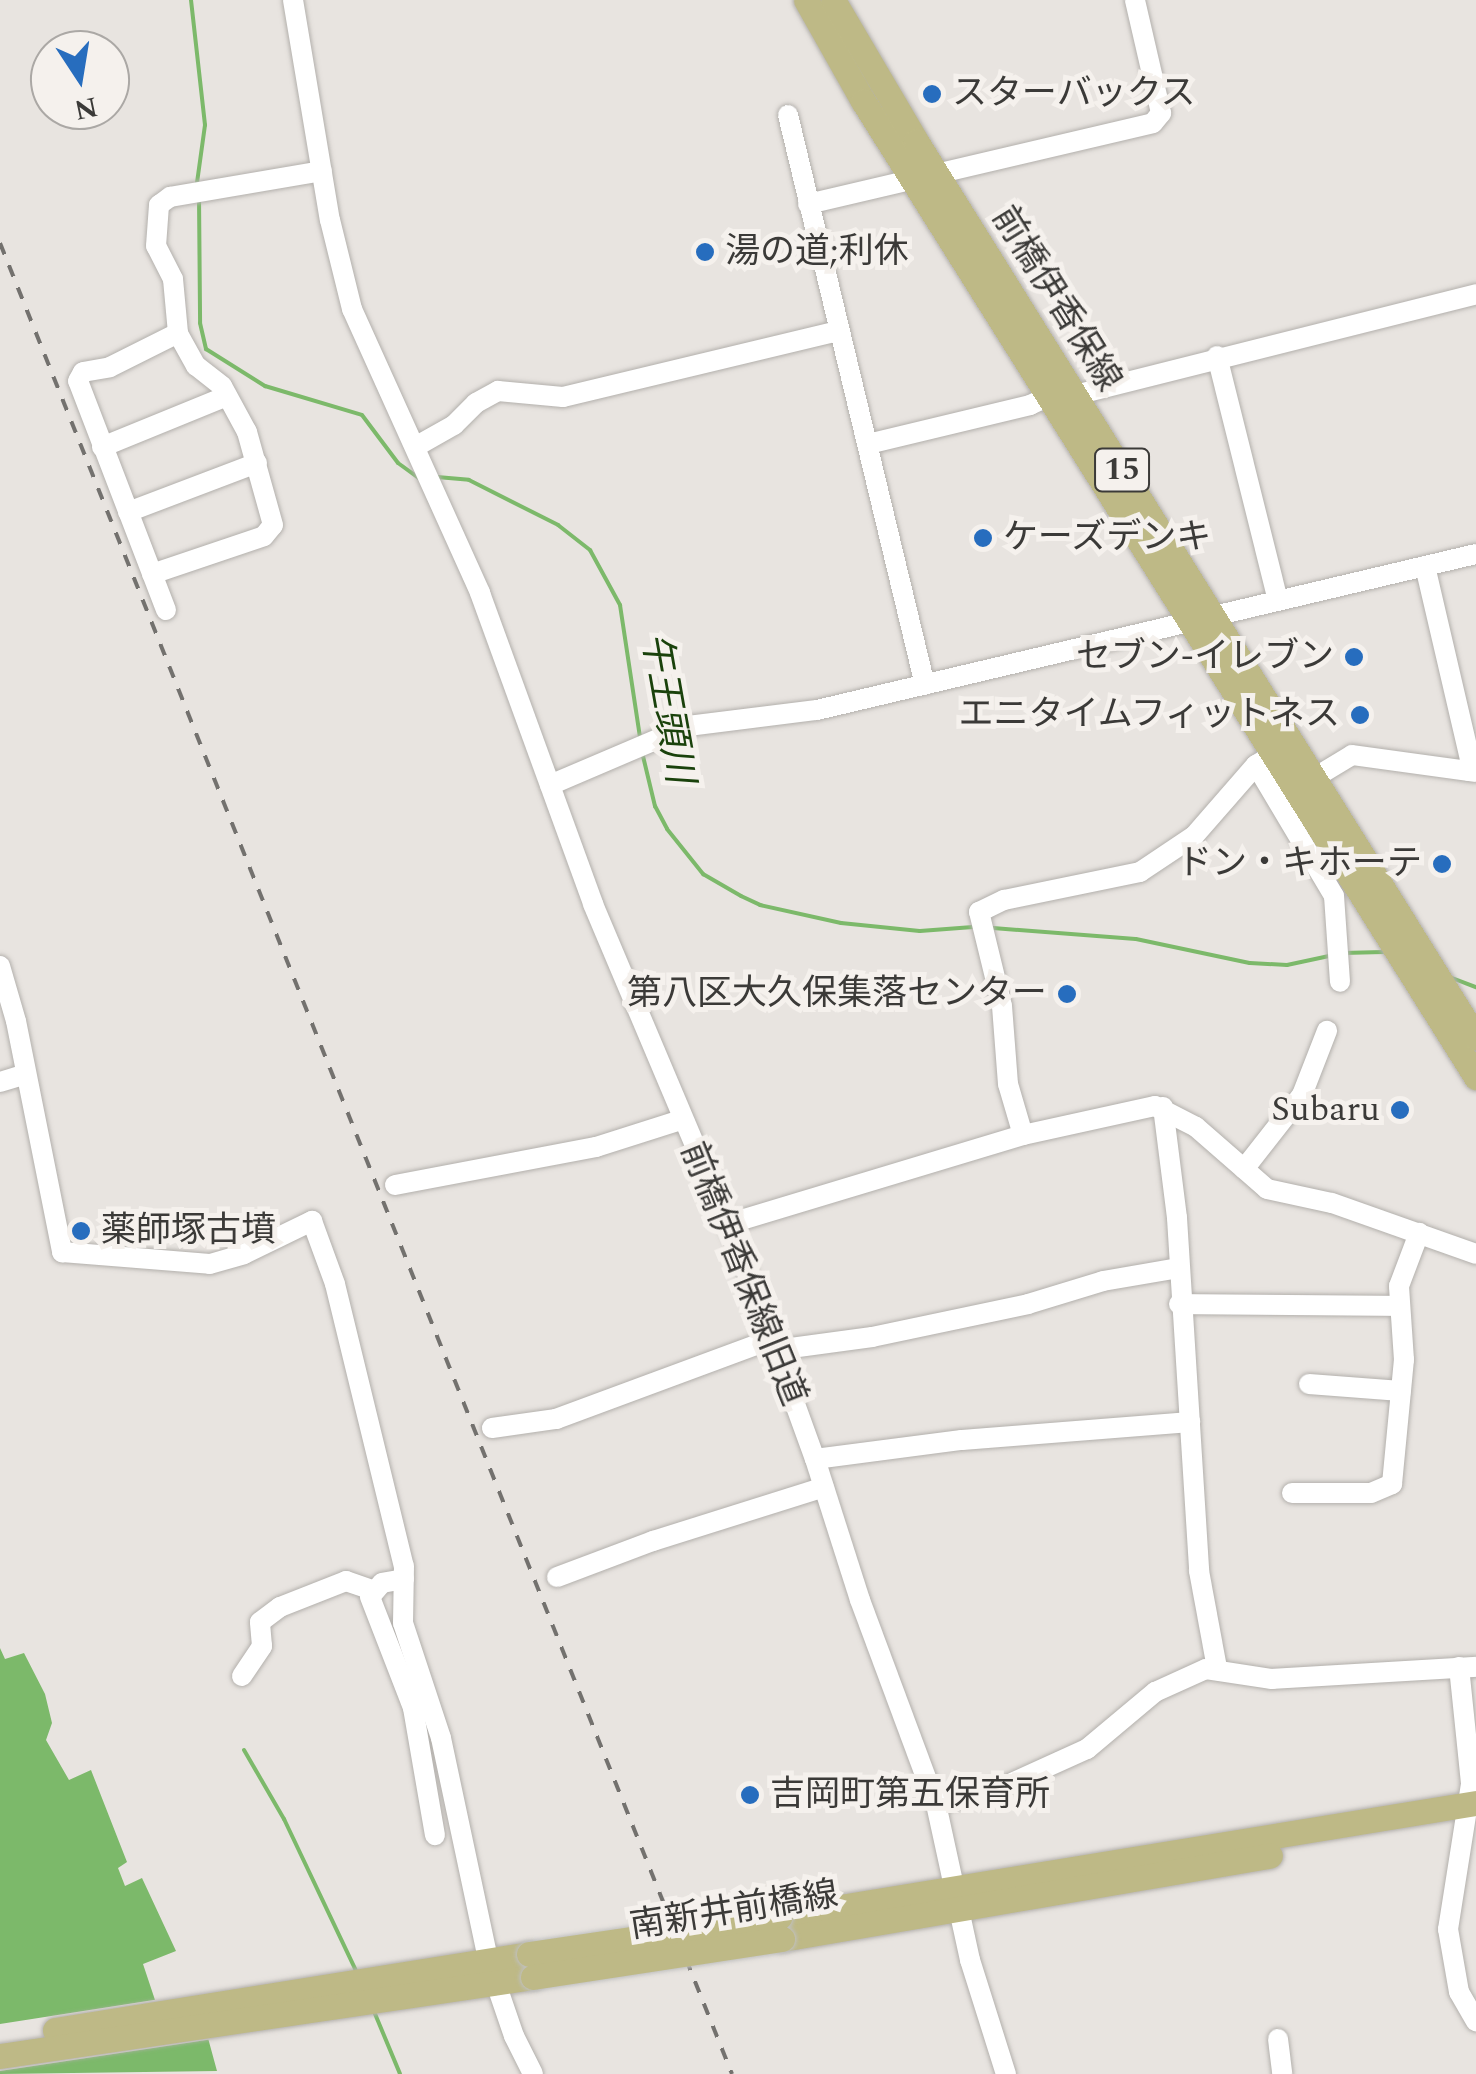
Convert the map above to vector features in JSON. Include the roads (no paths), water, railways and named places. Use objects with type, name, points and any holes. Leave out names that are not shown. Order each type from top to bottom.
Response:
[{"type":"main road","name":"前橋伊香保線","points":[[806,0],[1075,395],[1202,618],[1265,760],[1400,937]]},
{"type":"main road","name":"前橋伊香保線","points":[[833,0],[924,176],[1048,396],[1314,778],[1400,937]]},
{"type":"main road","name":"15","points":[[1400,937],[1419,982],[1476,1076]]},
{"type":"main road","name":"15","points":[[1400,937],[1452,1000],[1476,1038]]},
{"type":"main road","name":"南新井前橋線","points":[[0,2056],[491,1971],[958,1900],[1471,1812]]},
{"type":"main road","name":"南新井前橋線","points":[[0,2038],[456,1977]]},
{"type":"street","name":"前橋伊香保線旧道","points":[[292,0],[352,309],[508,660],[550,786],[774,1344],[860,1600],[936,1804],[970,1960],[1006,2074]]},
{"type":"street","points":[[808,204],[1153,123],[1161,113],[1135,0]]},
{"type":"street","points":[[788,115],[925,685]]},
{"type":"street","points":[[152,574],[272,531],[248,432],[227,396],[189,357],[178,333],[173,279],[154,237],[162,201],[322,170]]},
{"type":"street","points":[[1075,395],[1476,294]]},
{"type":"street","points":[[415,447],[454,426],[476,403],[498,391],[563,398],[838,331]]},
{"type":"street","points":[[166,610],[78,384],[80,374],[110,367],[178,333]]},
{"type":"street","points":[[1218,356],[1278,600]]},
{"type":"street","points":[[102,447],[227,396]]},
{"type":"street","points":[[868,444],[1030,405],[1048,396]]},
{"type":"street","points":[[128,512],[257,463]]},
{"type":"street","points":[[550,786],[655,736],[703,723],[817,710],[1476,554]]},
{"type":"street","points":[[1314,778],[1352,754],[1472,772],[1425,566]]},
{"type":"street","points":[[1023,1135],[1008,1084],[1002,1006],[980,916],[982,910],[1004,900],[1140,872],[1194,836],[1265,760],[1334,896],[1340,971]]},
{"type":"street","points":[[0,966],[26,1074],[58,1244],[65,1254],[210,1264],[244,1254],[312,1220],[344,1318],[404,1579],[403,1623],[442,1738],[491,1971],[533,2074]]},
{"type":"street","points":[[1244,1169],[1302,1095],[1328,1031]]},
{"type":"street","points":[[0,1082],[26,1074]]},
{"type":"street","points":[[1163,1107],[1172,1165],[1178,1304],[1199,1571],[1217,1668]]},
{"type":"street","points":[[728,1224],[1023,1135],[1163,1107],[1196,1127],[1267,1190],[1332,1203],[1476,1254]]},
{"type":"street","points":[[395,1185],[596,1147],[681,1120]]},
{"type":"street","points":[[1292,1493],[1370,1493],[1389,1487],[1393,1480],[1404,1336],[1399,1306],[1403,1268],[1418,1232]]},
{"type":"street","points":[[492,1428],[556,1419],[774,1344],[907,1330],[1028,1304],[1103,1281],[1178,1268]]},
{"type":"street","points":[[1178,1304],[1399,1306]]},
{"type":"street","points":[[1310,1384],[1400,1391]]},
{"type":"street","points":[[815,1459],[962,1440],[1190,1422]]},
{"type":"street","points":[[556,1577],[653,1541],[824,1487]]},
{"type":"street","points":[[242,1676],[262,1646],[260,1622],[280,1607],[346,1581],[372,1590],[404,1579]]},
{"type":"street","points":[[372,1590],[374,1618],[413,1708],[436,1835]]},
{"type":"street","points":[[936,1804],[1004,1786],[1046,1769],[1087,1749],[1170,1682],[1217,1668],[1272,1679],[1468,1667],[1471,1812],[1448,1929],[1464,2007],[1476,2021]]},
{"type":"street","points":[[1278,2039],[1282,2074]]},
{"type":"waterway","name":"午王頭川","points":[[191,0],[205,125],[197,183]]},
{"type":"waterway","name":"午王頭川","points":[[199,197],[200,323],[206,349],[265,386],[362,415],[398,463],[423,481]]},
{"type":"waterway","name":"午王頭川","points":[[437,477],[469,480],[558,525],[590,550],[620,605],[640,737]]},
{"type":"waterway","name":"午王頭川","points":[[642,752],[655,806],[667,829],[703,874],[741,896],[760,905],[841,923],[920,931],[973,927]]},
{"type":"waterway","name":"午王頭川","points":[[993,928],[1136,939],[1250,963],[1287,965],[1329,956]]},
{"type":"waterway","name":"午王頭川","points":[[1343,953],[1383,952]]},
{"type":"waterway","name":"午王頭川","points":[[1452,978],[1476,987]]},
{"type":"waterway","points":[[244,1750],[284,1819],[357,1973]]},
{"type":"waterway","points":[[373,2009],[400,2074]]},
{"type":"railway","points":[[0,243],[732,2074]]},
{"type":"place","name":"スターバックス","points":[[932,94]]},
{"type":"place","name":"湯の道;利休","points":[[705,252]]},
{"type":"place","name":"ケーズデンキ","points":[[983,538]]},
{"type":"place","name":"セブン-イレブン","points":[[1354,657]]},
{"type":"place","name":"エニタイムフィットネス","points":[[1360,715]]},
{"type":"place","name":"ドン・キホーテ","points":[[1442,864]]},
{"type":"place","name":"第八区大久保集落センター","points":[[1067,994]]},
{"type":"place","name":"Subaru","points":[[1400,1110]]},
{"type":"place","name":"薬師塚古墳","points":[[81,1231]]},
{"type":"place","name":"吉岡町第五保育所","points":[[750,1795]]}]
